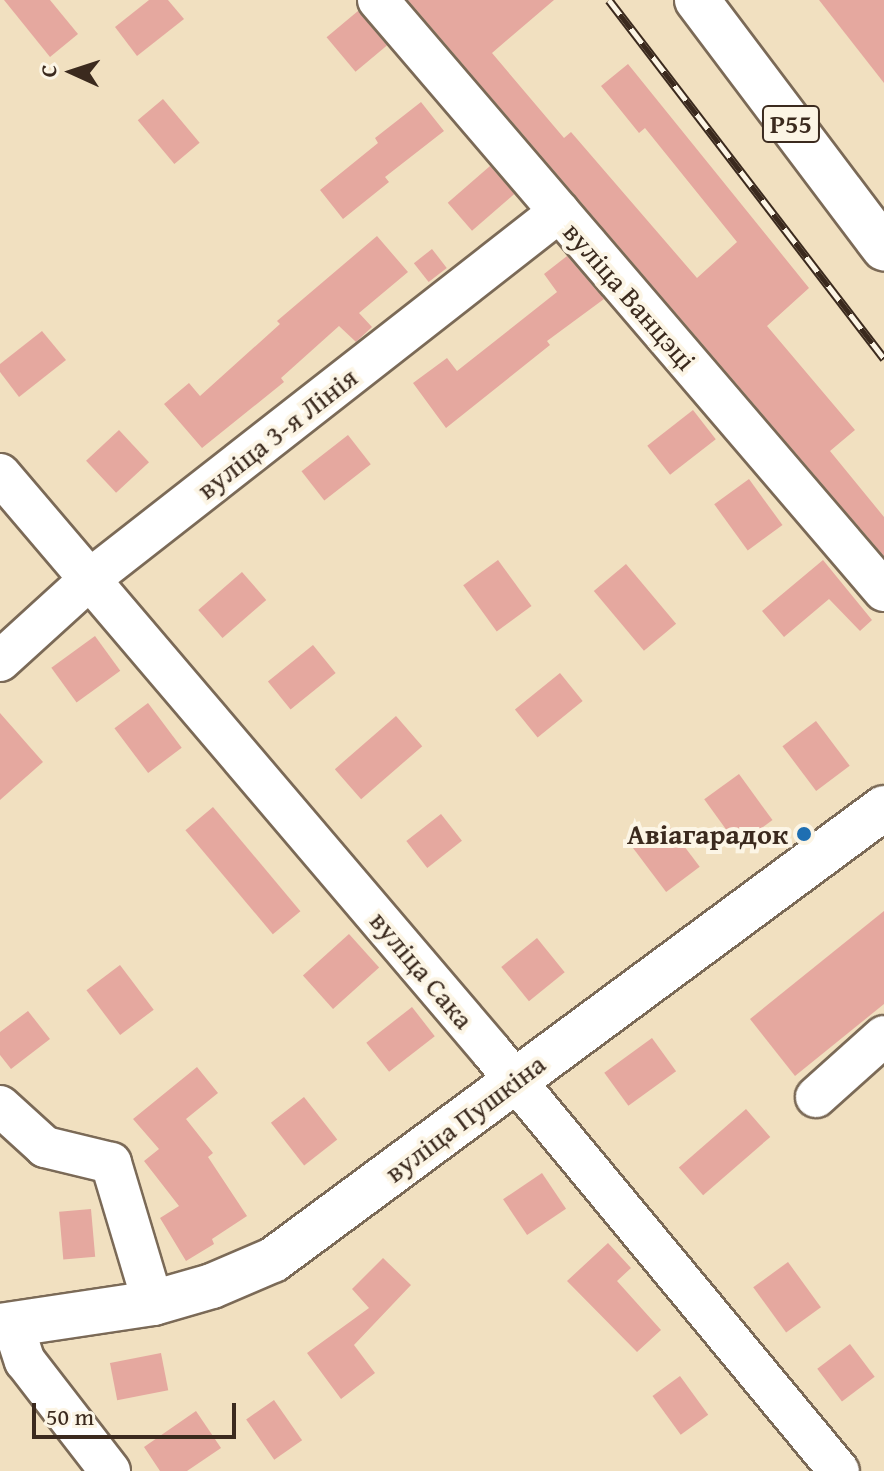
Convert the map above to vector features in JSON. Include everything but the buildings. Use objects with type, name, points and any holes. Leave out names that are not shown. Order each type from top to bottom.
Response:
[{"type":"main road","name":"Р55","points":[[697,0],[884,248]]},
{"type":"main road","name":"вуліца Пушкіна","points":[[7,1326],[153,1303],[212,1286],[273,1260],[884,808]]},
{"type":"street","name":"вуліца Ванцэці","points":[[378,0],[884,591]]},
{"type":"street","name":"вуліца 3-я Лінія","points":[[0,661],[90,579],[559,212]]},
{"type":"street","name":"вуліца Сака","points":[[0,474],[515,1080],[839,1471]]},
{"type":"street","points":[[816,1097],[884,1036]]},
{"type":"street","points":[[0,1106],[45,1147],[111,1163],[153,1303]]},
{"type":"street","points":[[7,1326],[25,1361],[110,1471]]},
{"type":"railway","points":[[609,0],[884,359]]},
{"type":"place","name":"Авіагарадок","points":[[804,834]]}]
